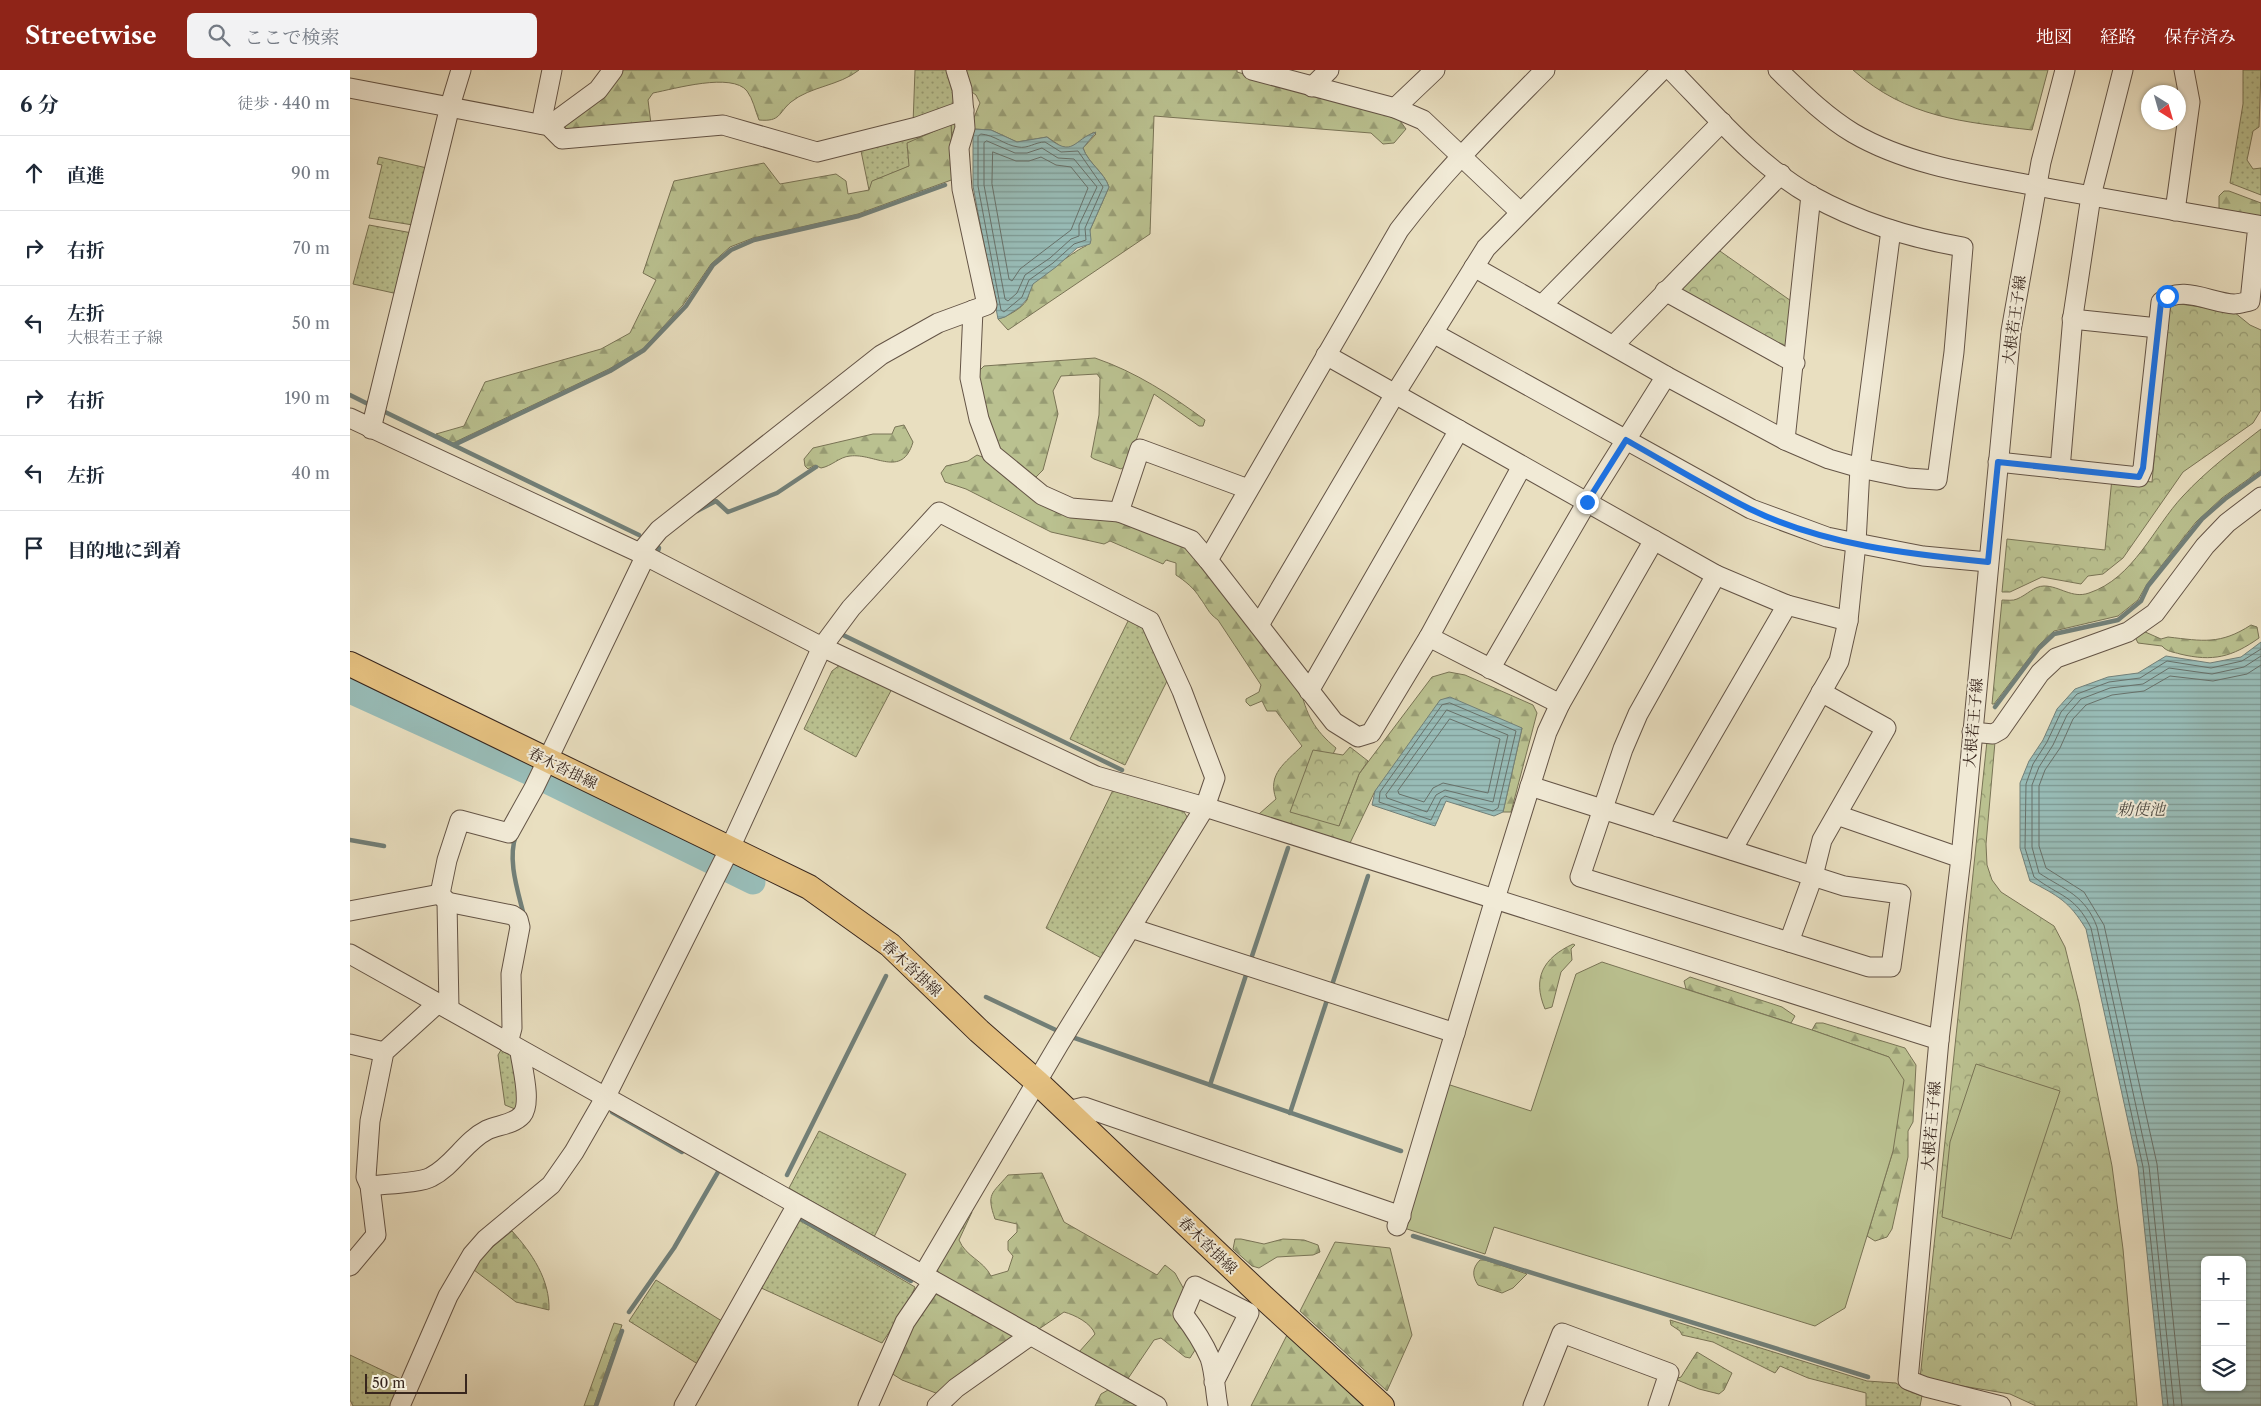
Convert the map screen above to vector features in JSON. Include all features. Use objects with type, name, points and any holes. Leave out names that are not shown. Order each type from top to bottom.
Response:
[{"type":"main road","name":"春木沓掛線","points":[[350,664],[809,887],[890,945],[979,1031],[1037,1082],[1242,1277],[1382,1406]]},
{"type":"street","points":[[371,429],[450,106],[461,70]]},
{"type":"street","points":[[545,125],[552,70]]},
{"type":"street","points":[[545,125],[598,90],[613,70]]},
{"type":"street","points":[[443,1006],[443,898],[447,860],[460,820],[509,833],[548,760],[643,555],[658,530],[881,355],[938,323],[987,305],[962,189],[959,148],[964,128],[964,110],[962,89],[956,70]]},
{"type":"street","points":[[1252,70],[1395,108],[1423,120],[1520,211]]},
{"type":"street","points":[[1312,86],[1329,70]]},
{"type":"street","points":[[1395,108],[1435,70]]},
{"type":"street","points":[[1208,560],[1399,230],[1430,189],[1460,155],[1545,70]]},
{"type":"street","points":[[1259,625],[1395,394],[1486,248],[1520,211],[1662,70]]},
{"type":"street","points":[[1474,267],[1666,376],[1785,440],[1829,459],[1860,468],[1908,478],[1937,480],[1954,352],[1963,247],[1926,240],[1890,230],[1811,195],[1780,174],[1722,122],[1671,70]]},
{"type":"street","points":[[1778,70],[1830,117],[1853,133],[1882,147],[1933,164],[2036,186],[2258,225],[2250,301],[2236,304],[2178,293],[2167,296],[2161,302],[2143,468],[2139,477],[1998,462]]},
{"type":"street","name":"大根若王子線","points":[[2001,1406],[1926,1387],[1908,1380],[1939,1040],[1961,858],[2011,330],[2036,186],[2065,70]]},
{"type":"street","points":[[2060,469],[2072,319],[2091,196],[2123,70]]},
{"type":"street","points":[[2175,211],[2190,102],[2184,70]]},
{"type":"street","points":[[350,88],[545,125],[562,139],[572,140],[723,125],[817,152],[917,127],[964,110]]},
{"type":"street","points":[[1542,304],[1722,122]]},
{"type":"street","points":[[1614,345],[1780,174]]},
{"type":"street","points":[[1785,440],[1795,363],[1811,195]]},
{"type":"street","points":[[1732,850],[1839,661],[1848,621],[1856,543],[1860,468],[1890,230]]},
{"type":"street","points":[[1666,291],[1795,363]]},
{"type":"street","points":[[974,310],[970,378],[978,419],[992,454],[1042,495],[1071,508],[1119,512],[1191,540],[1334,722],[1358,738],[1371,733],[1429,637],[1522,466]]},
{"type":"street","points":[[2072,319],[2158,328]]},
{"type":"street","points":[[1433,333],[1751,509],[1827,537],[1923,556],[1988,562]]},
{"type":"street","points":[[1326,355],[1716,575],[1787,605],[1848,621]]},
{"type":"street","points":[[1490,669],[1587,502],[1666,376]]},
{"type":"street","points":[[350,418],[643,555],[822,647],[1096,776],[1205,807],[1939,1040]]},
{"type":"street","points":[[1309,691],[1459,430]]},
{"type":"street","points":[[1119,512],[1140,449],[1248,489]]},
{"type":"street","points":[[1972,732],[1993,734],[2000,730],[2040,673],[2056,658],[2128,632],[2155,613],[2205,546],[2227,524],[2261,497]]},
{"type":"street","points":[[400,1406],[448,1296],[472,1255],[486,1239],[551,1185],[574,1152],[605,1098],[730,848],[822,647],[851,608],[939,512],[1150,621],[1182,691],[1215,778],[1205,807],[1059,1044],[928,1278],[905,1322],[868,1406]]},
{"type":"street","points":[[1068,1111],[1084,1107],[1399,1221],[1547,732],[1560,704],[1654,540]]},
{"type":"street","points":[[1530,786],[1602,809],[1658,827],[1732,850],[1844,886],[1901,894],[1892,967],[1870,967],[1580,877],[1602,809],[1638,714],[1716,575]]},
{"type":"street","points":[[1658,827],[1787,605]]},
{"type":"street","points":[[1429,637],[1560,704]]},
{"type":"street","points":[[1789,942],[1813,876],[1822,840],[1886,728],[1820,692]]},
{"type":"street","points":[[1837,815],[1961,858]]},
{"type":"street","points":[[350,911],[443,898],[512,915],[518,919],[520,927],[511,974],[514,1047],[527,1101],[522,1115],[512,1122],[487,1130],[475,1138],[448,1166],[430,1178],[362,1180]]},
{"type":"street","points":[[1131,928],[1455,1033]]},
{"type":"street","points":[[350,954],[1157,1406]]},
{"type":"street","points":[[350,1266],[376,1235],[362,1180],[370,1121],[384,1052],[443,1006]]},
{"type":"street","points":[[350,1044],[384,1052]]},
{"type":"street","points":[[684,1406],[797,1205]]},
{"type":"street","points":[[1222,1299],[1242,1277]]},
{"type":"street","points":[[1214,1382],[1249,1313],[1195,1286],[1183,1314],[1210,1359],[1218,1406]]},
{"type":"street","points":[[1533,1406],[1562,1333],[1669,1373],[1658,1406]]},
{"type":"street","points":[[937,1406],[956,1388],[1031,1335]]},
{"type":"green space","points":[[621,70],[859,70],[843,80],[807,92],[791,102],[778,116],[771,120],[759,120],[749,94],[740,85],[716,82],[653,93],[648,100],[651,124],[566,130],[564,125]]},
{"type":"green space","points":[[915,70],[952,70],[959,106],[913,124]]},
{"type":"green space","points":[[962,70],[1237,70],[1237,72],[1398,118],[1406,129],[1394,143],[1383,144],[1371,133],[1154,116],[1150,234],[1008,330],[998,319],[1010,314],[1027,300],[1031,287],[1035,282],[1086,246],[1090,230],[1109,187],[1083,148],[1096,134],[1094,132],[1070,148],[1062,147],[1047,137],[1017,142],[991,130],[973,129],[973,120],[980,103],[976,95],[969,90]]},
{"type":"green space","points":[[1853,70],[2048,70],[2032,130],[1959,120],[1915,108],[1873,86]]},
{"type":"green space","points":[[2243,70],[2261,70],[2259,127],[2253,131],[2247,160],[2253,169],[2261,168],[2261,195],[2230,183],[2243,104]]},
{"type":"green space","points":[[959,116],[952,147],[951,125],[910,166],[873,181],[869,190],[860,146]]},
{"type":"green space","points":[[951,124],[954,179],[858,214],[753,238],[730,247],[711,264],[683,305],[643,349],[609,369],[453,443],[436,434],[464,426],[485,382],[601,349],[630,333],[656,280],[643,273],[674,181],[764,163],[780,184],[836,174],[846,181],[848,194],[869,190],[872,181],[909,166],[907,143]]},
{"type":"green space","points":[[379,157],[427,168],[413,225],[369,218],[382,165],[377,164]]},
{"type":"green space","points":[[2224,191],[2229,191],[2261,203],[2261,218],[2222,212],[2219,208],[2219,196]]},
{"type":"green space","points":[[369,225],[412,233],[398,294],[353,284]]},
{"type":"green space","points":[[1717,249],[1794,303],[1791,347],[1785,351],[1681,292],[1681,285]]},
{"type":"green space","points":[[2174,303],[2234,312],[2250,325],[2261,330],[2261,410],[2253,423],[2183,472],[2123,558],[2103,574],[2088,576],[2081,584],[2042,577],[2010,592],[2002,592],[2007,539],[2105,550],[2112,478],[2152,482],[2168,307]]},
{"type":"green space","points":[[1095,358],[1125,370],[1166,393],[1205,420],[1203,426],[1199,426],[1154,394],[1126,466],[1121,469],[1091,457],[1099,415],[1100,378],[1097,374],[1061,376],[1053,391],[1058,414],[1043,470],[1036,477],[1029,477],[997,453],[975,375],[984,366]]},
{"type":"green space","points":[[904,425],[913,442],[908,453],[902,459],[895,462],[850,456],[821,468],[815,465],[808,469],[805,466],[804,459],[813,448],[873,434],[892,434],[895,427]]},
{"type":"green space","points":[[2261,429],[2261,470],[2222,498],[2196,522],[2147,584],[2138,600],[2118,616],[2054,631],[2039,645],[1994,704],[1992,704],[2002,600],[2015,600],[2040,586],[2083,594],[2105,586],[2131,564],[2183,496],[2221,461]]},
{"type":"green space","points":[[977,455],[988,459],[1040,498],[1112,516],[1186,544],[1300,687],[1312,721],[1322,735],[1336,748],[1333,754],[1313,751],[1339,826],[1359,774],[1432,677],[1449,672],[1465,675],[1533,705],[1537,713],[1511,812],[1503,812],[1522,728],[1375,791],[1350,843],[1259,814],[1276,799],[1274,783],[1279,770],[1302,746],[1276,711],[1267,711],[1262,701],[1250,706],[1246,702],[1246,699],[1259,692],[1261,685],[1218,620],[1198,594],[1176,575],[1176,563],[1166,560],[1163,564],[1110,541],[1104,544],[1051,532],[966,489],[945,482],[941,473],[946,466],[968,461]]},
{"type":"green space","points":[[1131,615],[1145,623],[1170,675],[1125,765],[1070,739]]},
{"type":"green space","points":[[2251,625],[2257,627],[2259,638],[2240,650],[2222,656],[2202,658],[2171,652],[2162,646],[2138,643],[2135,637],[2143,631],[2161,639],[2168,637],[2211,640],[2230,636]]},
{"type":"green space","points":[[845,661],[894,685],[856,757],[804,729],[832,671]]},
{"type":"green space","points":[[1987,741],[1995,742],[1986,844],[1987,865],[1992,880],[2001,892],[2054,926],[2065,947],[2079,1003],[2112,1166],[2123,1249],[2137,1406],[2036,1406],[2010,1394],[1920,1379]]},
{"type":"green space","points":[[1350,747],[1368,761],[1359,774],[1339,826],[1290,812],[1313,750],[1343,755]]},
{"type":"green space","points":[[1113,790],[1184,812],[1189,820],[1103,959],[1046,928]]},
{"type":"green space","points":[[1573,944],[1575,945],[1571,949],[1572,960],[1561,972],[1552,1007],[1545,1009],[1540,988],[1543,970],[1554,956]]},
{"type":"green space","points":[[1602,962],[1889,1057],[1904,1080],[1893,1151],[1845,1308],[1815,1326],[1494,1227],[1485,1254],[1404,1228],[1447,1084],[1531,1111],[1576,974]]},
{"type":"green space","points":[[1690,977],[1782,1007],[1795,1016],[1791,1023],[1686,989],[1684,981]]},
{"type":"green space","points":[[1816,1023],[1823,1023],[1905,1048],[1916,1065],[1913,1122],[1908,1131],[1908,1157],[1892,1229],[1887,1237],[1875,1241],[1867,1236],[1893,1151],[1889,1057],[1812,1030]]},
{"type":"green space","points":[[509,1048],[514,1054],[520,1100],[515,1109],[505,1105],[498,1055],[501,1050]]},
{"type":"green space","points":[[1976,1064],[2060,1091],[2011,1239],[1942,1217],[1950,1142]]},
{"type":"green space","points":[[819,1131],[906,1174],[874,1237],[789,1188]]},
{"type":"green space","points":[[1042,1173],[1064,1222],[1157,1275],[1165,1265],[1175,1273],[1186,1293],[1189,1332],[1195,1350],[1190,1358],[1185,1357],[1161,1338],[1154,1340],[1125,1383],[1079,1352],[1095,1334],[1090,1326],[1078,1317],[1064,1312],[1036,1331],[941,1280],[936,1266],[969,1210],[972,1212],[959,1240],[962,1246],[984,1266],[991,1276],[1008,1271],[1013,1256],[1008,1250],[1008,1241],[1017,1232],[1017,1224],[995,1219],[991,1204],[992,1194],[1008,1175]]},
{"type":"green space","points":[[797,1219],[915,1287],[909,1302],[882,1343],[759,1287]]},
{"type":"green space","points":[[512,1231],[533,1258],[543,1278],[549,1299],[549,1310],[516,1302],[474,1270],[478,1259]]},
{"type":"green space","points":[[1235,1239],[1264,1244],[1283,1239],[1304,1240],[1318,1245],[1320,1252],[1313,1255],[1277,1257],[1259,1268],[1252,1266],[1233,1249]]},
{"type":"green space","points":[[1335,1242],[1390,1248],[1412,1335],[1387,1391],[1300,1311]]},
{"type":"green space","points":[[1480,1260],[1527,1274],[1513,1288],[1502,1293],[1478,1285],[1474,1272],[1475,1266]]},
{"type":"green space","points":[[656,1280],[725,1323],[701,1366],[629,1321]]},
{"type":"green space","points":[[934,1293],[1015,1337],[941,1395],[902,1380],[891,1373],[905,1340]]},
{"type":"green space","points":[[1670,1320],[1867,1381],[1896,1383],[1906,1390],[1922,1396],[1920,1406],[1866,1406],[1866,1393],[1808,1378],[1780,1366],[1775,1373],[1713,1342],[1682,1335],[1680,1331],[1671,1325]]},
{"type":"green space","points":[[614,1323],[622,1325],[594,1406],[584,1406]]},
{"type":"green space","points":[[1287,1335],[1363,1406],[1251,1406]]},
{"type":"green space","points":[[1697,1352],[1732,1373],[1724,1390],[1719,1394],[1699,1389],[1675,1379],[1681,1377]]},
{"type":"green space","points":[[350,1355],[403,1380],[391,1406],[353,1406],[350,1400]]},
{"type":"green space","points":[[1108,1390],[1137,1406],[1095,1406],[1101,1394]]},
{"type":"water","points":[[973,129],[991,130],[1017,142],[1047,137],[1056,143],[1068,147],[1096,132],[1083,148],[1109,187],[1090,230],[1090,244],[1077,248],[1033,284],[1027,299],[1020,307],[1005,317],[998,319],[973,186]]},
{"type":"water","name":"勅使池","points":[[2261,642],[2261,1406],[2163,1406],[2138,1167],[2086,929],[2068,905],[2030,881],[2020,848],[2020,783],[2029,761],[2043,740],[2057,709],[2075,689],[2108,677],[2138,673],[2166,656],[2210,663],[2241,657]]},
{"type":"water","points":[[1450,697],[1522,728],[1503,812],[1494,816],[1446,801],[1435,826],[1372,805],[1375,791],[1440,700]]},
{"type":"waterway","points":[[454,445],[610,371],[644,350],[686,306],[713,265],[731,250],[754,240],[859,216],[945,185]]},
{"type":"waterway","points":[[350,395],[370,405]]},
{"type":"waterway","points":[[383,411],[639,535]]},
{"type":"waterway","points":[[697,511],[716,501],[728,512],[777,493],[816,467]]},
{"type":"waterway","points":[[1995,707],[2039,648],[2054,634],[2118,620],[2141,601],[2148,586],[2202,519],[2225,499],[2261,473]]},
{"type":"waterway","points":[[655,543],[659,548],[658,551]]},
{"type":"waterway","points":[[843,635],[1122,770]]},
{"type":"waterway","points":[[350,691],[526,771],[753,882]]},
{"type":"waterway","points":[[516,835],[513,865],[524,916]]},
{"type":"waterway","points":[[350,840],[384,846]]},
{"type":"waterway","points":[[1251,959],[1288,848]]},
{"type":"waterway","points":[[1332,985],[1368,876]]},
{"type":"waterway","points":[[1210,1085],[1247,972]]},
{"type":"waterway","points":[[787,1175],[886,976]]},
{"type":"waterway","points":[[986,997],[1060,1032]]},
{"type":"waterway","points":[[1290,1113],[1328,997]]},
{"type":"waterway","points":[[1069,1036],[1401,1151]]},
{"type":"waterway","points":[[612,1112],[682,1152]]},
{"type":"waterway","points":[[629,1312],[674,1248],[718,1172]]},
{"type":"waterway","points":[[801,1219],[911,1281]]},
{"type":"waterway","points":[[1413,1236],[1868,1377]]},
{"type":"waterway","points":[[596,1406],[622,1331]]},
{"type":"route","points":[[1587,502],[1626,440],[1751,509],[1827,537],[1923,556],[1988,562],[1998,462],[2139,477],[2143,468],[2161,302],[2167,296]]}]
